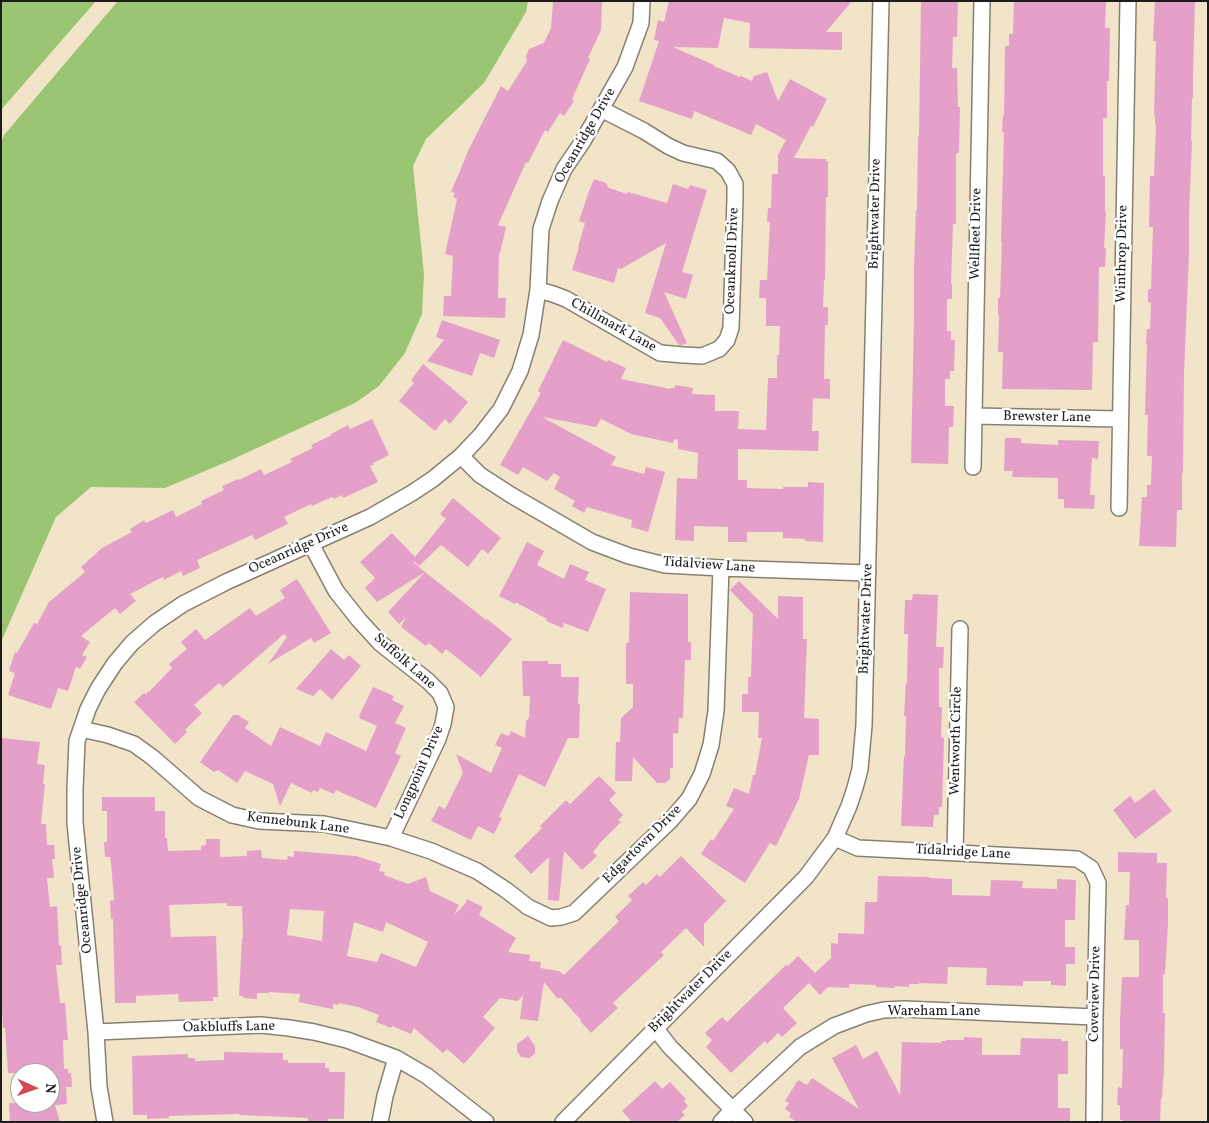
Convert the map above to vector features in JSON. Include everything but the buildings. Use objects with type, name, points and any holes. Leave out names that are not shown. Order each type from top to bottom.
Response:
[{"type":"street","name":"Oceanridge Drive","points":[[104,1122],[99,1087],[96,1032],[75,823],[74,789],[77,741],[88,709],[115,663],[132,643],[154,623],[183,604],[226,582],[370,517],[412,493],[461,456],[480,436],[501,408],[520,371],[532,335],[538,290],[541,229],[550,201],[564,169],[583,141],[625,67],[641,23],[642,1]]},
{"type":"street","name":"Brightwater Drive","points":[[563,1122],[806,877],[835,838],[855,788],[860,769],[864,725],[881,1]]},
{"type":"street","name":"Wellfleet Drive","points":[[973,467],[982,1]]},
{"type":"street","name":"Winthrop Drive","points":[[1119,508],[1128,1]]},
{"type":"street","name":"Oceanknoll Drive","points":[[601,109],[683,153],[717,161],[728,171],[735,184],[731,328],[726,340],[719,349]]},
{"type":"street","name":"Chillmark Lane","points":[[538,290],[566,299],[660,353],[702,356],[719,349]]},
{"type":"street","name":"Brewster Lane","points":[[974,416],[1120,419]]},
{"type":"street","name":"Tidalview Lane","points":[[461,456],[480,475],[511,495],[592,542],[629,556],[665,565],[868,572]]},
{"type":"street","name":"Suffolk Lane","points":[[311,544],[336,591],[359,620],[380,643],[428,681],[440,693],[446,706]]},
{"type":"street","name":"Edgartown Drive","points":[[551,918],[574,913],[586,903],[670,821],[689,799],[702,774],[712,745],[716,711],[721,568]]},
{"type":"street","name":"Wentworth Circle","points":[[954,853],[960,629]]},
{"type":"street","name":"Longpoint Drive","points":[[391,838],[444,724],[446,706]]},
{"type":"street","name":"Kennebunk Lane","points":[[81,728],[134,744],[152,756],[199,798],[232,815],[258,821],[324,824],[391,838],[431,851],[477,870],[528,908],[551,918]]},
{"type":"street","name":"Tidalridge Lane","points":[[835,838],[858,848],[1077,859],[1091,868]]},
{"type":"street","name":"Coveview Drive","points":[[1091,868],[1098,882],[1094,1122]]},
{"type":"street","name":"Wareham Lane","points":[[721,1122],[733,1108],[800,1047],[834,1026],[866,1014],[884,1010],[904,1009],[1095,1016]]},
{"type":"street","name":"Oakbluffs Lane","points":[[96,1032],[261,1025],[289,1028],[339,1038],[396,1058],[427,1076],[486,1122]]},
{"type":"street","points":[[655,1028],[670,1047],[745,1122]]},
{"type":"street","points":[[380,1122],[396,1058]]},
{"type":"green space","points":[[1,1],[96,1],[1,110]]},
{"type":"green space","points":[[118,1],[528,1],[526,12],[484,83],[426,139],[413,166],[424,274],[422,314],[405,353],[379,386],[355,403],[165,488],[91,487],[56,517],[1,642],[1,143],[4,135]]}]
